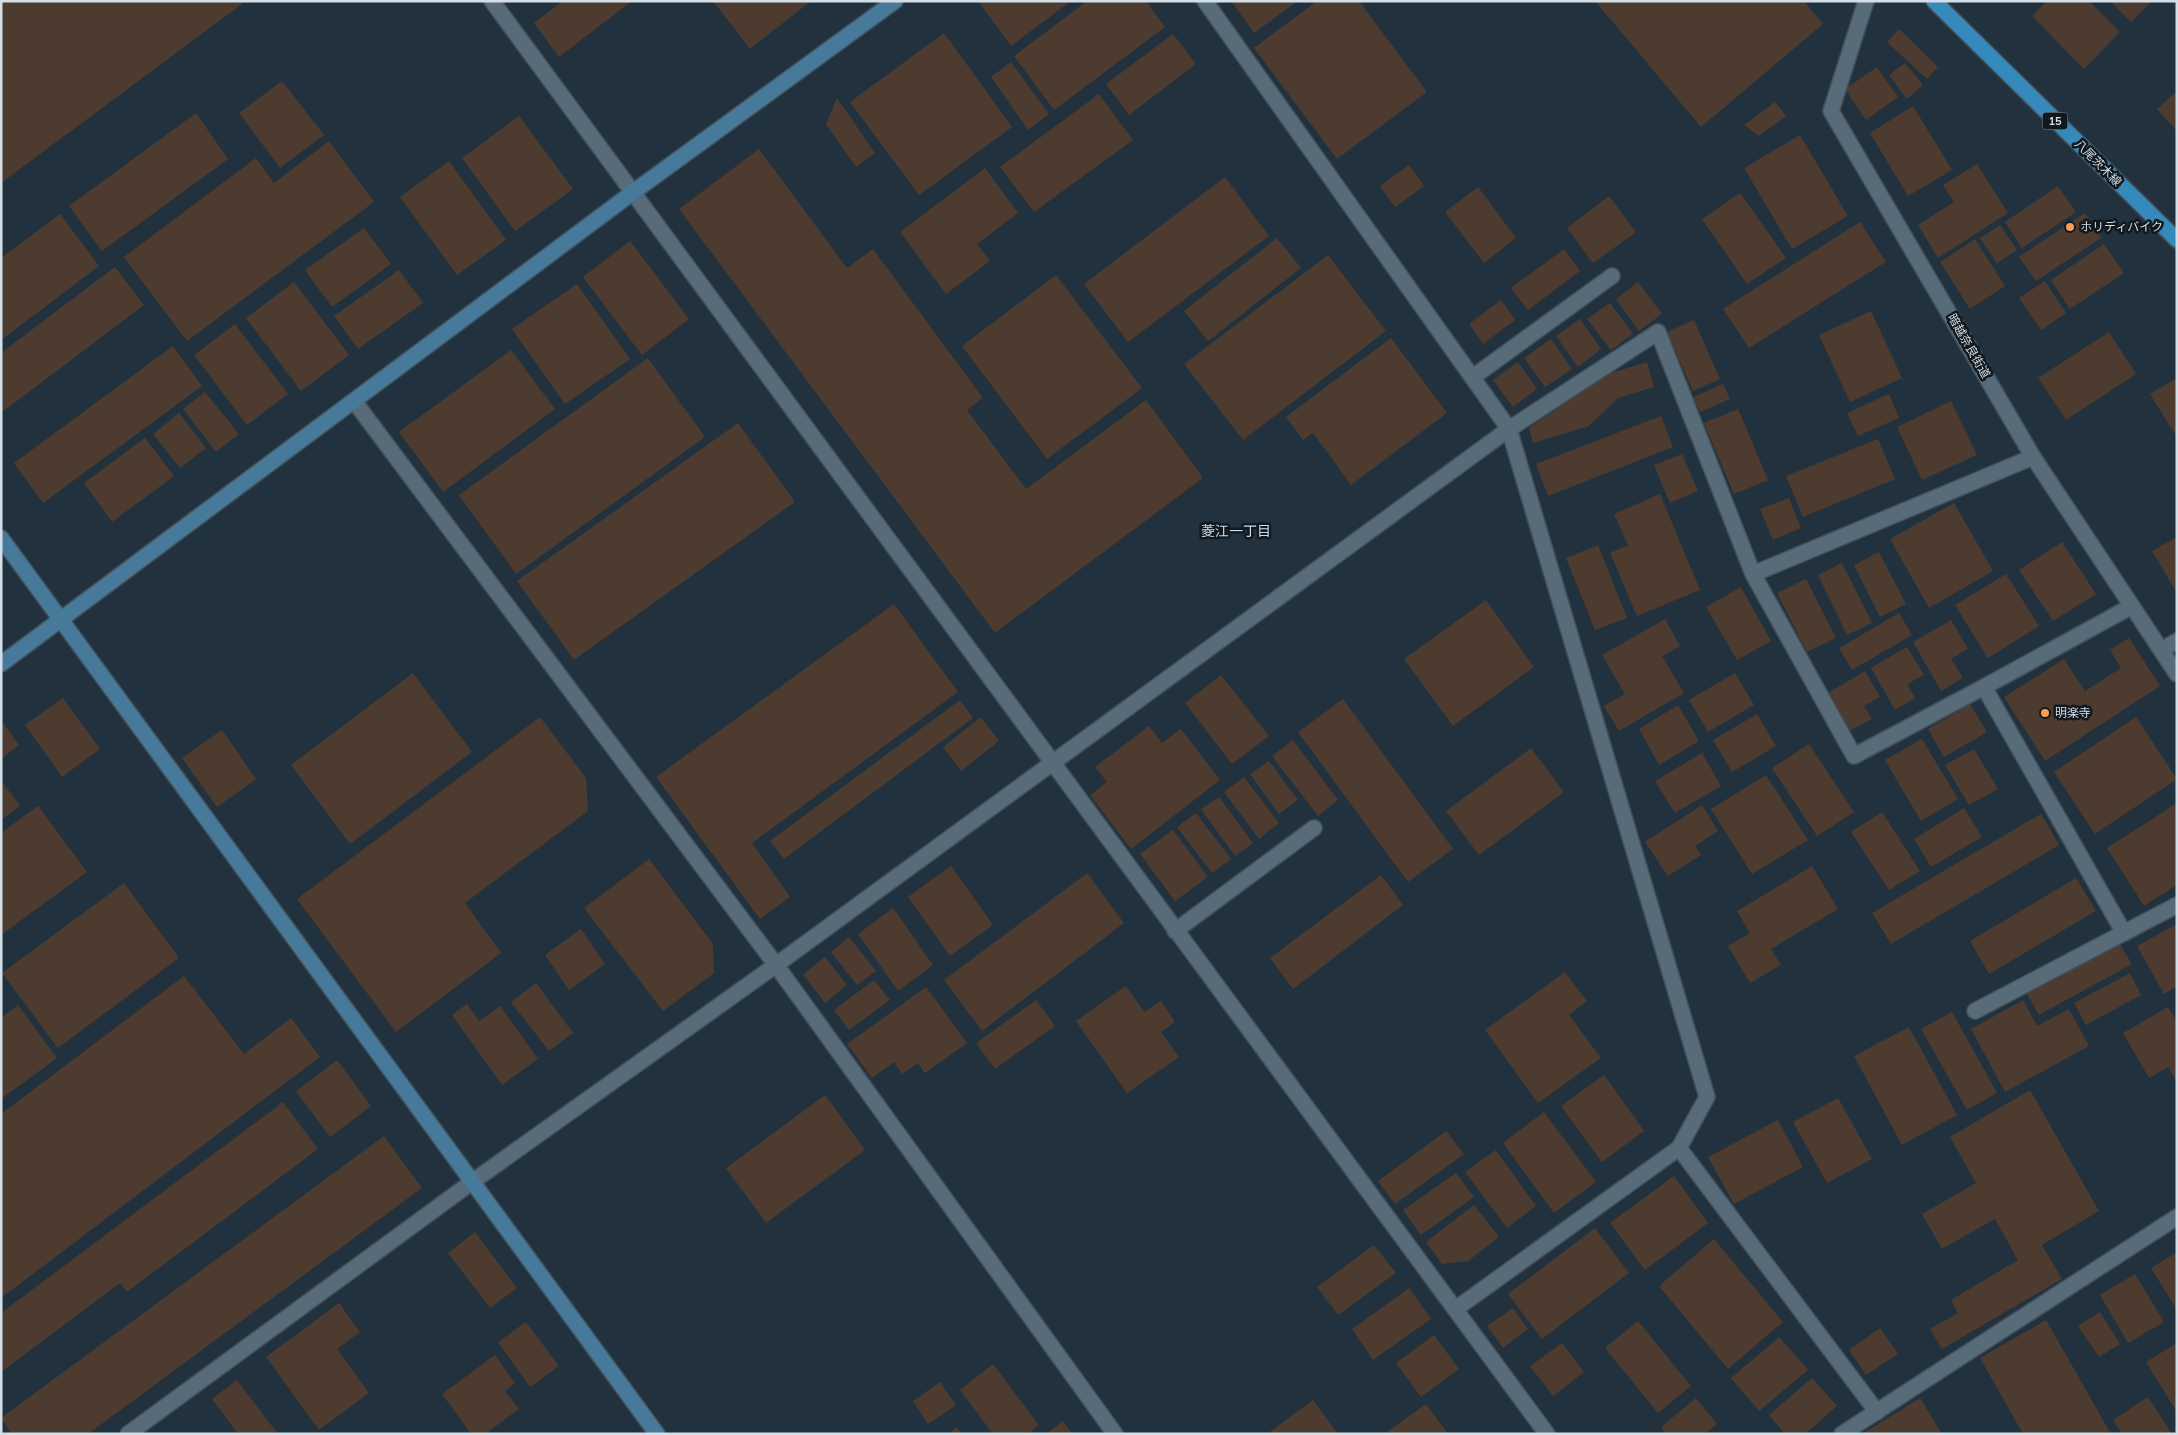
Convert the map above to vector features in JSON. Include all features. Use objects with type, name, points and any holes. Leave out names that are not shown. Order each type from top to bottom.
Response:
[{"type":"main road","name":"八尾茨木線","points":[[1934,1],[2177,240]]},
{"type":"street","points":[[492,1],[1547,1434]]},
{"type":"street","points":[[1,664],[632,193],[896,1]]},
{"type":"street","points":[[1205,1],[1509,429],[1707,1096],[1679,1148],[1456,1308]]},
{"type":"street","name":"暗越奈良街道","points":[[1866,1],[1831,111],[2034,457],[2177,674]]},
{"type":"street","points":[[1472,377],[1612,276]]},
{"type":"street","points":[[128,1434],[472,1182],[776,965],[1051,762],[1509,429],[1658,332],[1753,574],[1854,756],[2132,606]]},
{"type":"street","points":[[354,401],[776,965],[1115,1434]]},
{"type":"street","points":[[1753,574],[2034,457]]},
{"type":"street","points":[[1,538],[656,1434]]},
{"type":"street","points":[[2161,650],[2177,641]]},
{"type":"street","points":[[1984,687],[2124,932]]},
{"type":"street","points":[[1176,931],[1314,828]]},
{"type":"street","points":[[1975,1011],[2177,904]]},
{"type":"street","points":[[1679,1148],[1877,1412]]},
{"type":"street","points":[[1842,1434],[2177,1217]]},
{"type":"building","points":[[1,1],[246,1],[1,183]]},
{"type":"building","points":[[563,1],[632,1],[559,57],[534,23]]},
{"type":"building","points":[[713,1],[811,1],[750,49]]},
{"type":"building","points":[[978,1],[1071,1],[1011,46]]},
{"type":"building","points":[[1087,1],[1146,1],[1165,27],[1054,110],[1014,56]]},
{"type":"building","points":[[1231,1],[1298,1],[1254,33]]},
{"type":"building","points":[[1317,1],[1359,1],[1427,92],[1337,159],[1254,48]]},
{"type":"building","points":[[1595,1],[1804,1],[1823,24],[1701,127]]},
{"type":"building","points":[[2047,1],[2089,1],[2120,32],[2084,69],[2032,16]]},
{"type":"building","points":[[2110,1],[2152,1],[2131,22]]},
{"type":"building","points":[[1899,29],[1938,67],[1927,79],[1887,42]]},
{"type":"building","points":[[944,33],[1012,127],[919,195],[850,102]]},
{"type":"building","points":[[1173,34],[1196,64],[1129,115],[1106,84]]},
{"type":"building","points":[[1011,62],[1049,114],[1028,130],[991,77]]},
{"type":"building","points":[[1905,63],[1923,85],[1907,99],[1889,75]]},
{"type":"building","points":[[1877,67],[1898,97],[1866,120],[1845,89]]},
{"type":"building","points":[[282,81],[324,135],[280,168],[239,113]]},
{"type":"building","points":[[2177,91],[2177,131],[2157,109]]},
{"type":"building","points":[[1099,94],[1133,140],[1034,212],[1000,167]]},
{"type":"building","points":[[837,98],[875,153],[856,167],[826,124]]},
{"type":"building","points":[[1775,102],[1786,116],[1759,136],[1744,125]]},
{"type":"building","points":[[1913,106],[1952,170],[1908,196],[1870,133]]},
{"type":"building","points":[[196,113],[228,159],[102,251],[69,206]]},
{"type":"building","points":[[519,116],[573,189],[515,231],[462,158]]},
{"type":"building","points":[[1800,135],[1848,216],[1792,249],[1744,168]]},
{"type":"building","points":[[329,141],[374,202],[187,341],[124,257],[256,158],[274,183]]},
{"type":"building","points":[[759,149],[847,268],[873,249],[983,398],[967,410],[1026,489],[1146,400],[1203,478],[995,633],[679,209]]},
{"type":"building","points":[[449,161],[506,240],[457,275],[400,197]]},
{"type":"building","points":[[1977,164],[2008,213],[1938,258],[1918,225],[1954,202],[1943,185]]},
{"type":"building","points":[[1409,165],[1424,186],[1395,207],[1380,186]]},
{"type":"building","points":[[985,168],[1018,213],[977,244],[990,261],[946,294],[900,232]]},
{"type":"building","points":[[1225,177],[1269,236],[1128,342],[1084,284]]},
{"type":"building","points":[[2058,186],[2076,212],[2022,248],[2005,222]]},
{"type":"building","points":[[1478,187],[1516,238],[1484,263],[1445,212]]},
{"type":"building","points":[[1740,193],[1786,258],[1747,284],[1702,219]]},
{"type":"building","points":[[1609,196],[1636,232],[1593,263],[1567,228]]},
{"type":"building","points":[[2085,213],[2101,238],[2036,281],[2019,257]]},
{"type":"building","points":[[60,214],[99,266],[1,340],[1,258]]},
{"type":"building","points":[[1860,222],[1886,262],[1749,348],[1723,309]]},
{"type":"building","points":[[2000,225],[2017,250],[1997,263],[1980,238]]},
{"type":"building","points":[[364,228],[391,264],[332,307],[305,270]]},
{"type":"building","points":[[1277,238],[1301,268],[1208,341],[1184,311]]},
{"type":"building","points":[[1975,239],[2005,286],[1970,309],[1940,262]]},
{"type":"building","points":[[630,241],[689,319],[642,355],[583,277]]},
{"type":"building","points":[[2104,244],[2124,273],[2070,309],[2051,280]]},
{"type":"building","points":[[1564,249],[1580,271],[1528,310],[1511,288]]},
{"type":"building","points":[[1328,255],[1386,331],[1243,440],[1184,364]]},
{"type":"building","points":[[115,267],[144,305],[1,413],[1,353]]},
{"type":"building","points":[[399,270],[423,303],[358,349],[334,316]]},
{"type":"building","points":[[1056,275],[1142,388],[1047,459],[962,346]]},
{"type":"building","points":[[2045,281],[2066,313],[2041,330],[2019,298]]},
{"type":"building","points":[[294,282],[349,355],[301,391],[246,318]]},
{"type":"building","points":[[1638,282],[1662,314],[1639,331],[1616,299]]},
{"type":"building","points":[[577,284],[630,359],[565,404],[512,329]]},
{"type":"building","points":[[1501,300],[1515,320],[1483,344],[1469,324]]},
{"type":"building","points":[[1610,303],[1633,334],[1611,350],[1587,319]]},
{"type":"building","points":[[1871,311],[1902,378],[1850,402],[1819,335]]},
{"type":"building","points":[[1580,319],[1601,349],[1578,367],[1556,336]]},
{"type":"building","points":[[1694,320],[1720,379],[1693,391],[1667,332]]},
{"type":"building","points":[[235,324],[288,394],[247,425],[194,355]]},
{"type":"building","points":[[2109,332],[2136,374],[2066,420],[2038,378]]},
{"type":"building","points":[[1391,338],[1447,413],[1351,485],[1313,433],[1303,440],[1286,417]]},
{"type":"building","points":[[1551,339],[1572,369],[1545,387],[1524,358]]},
{"type":"building","points":[[173,346],[202,386],[43,503],[14,463]]},
{"type":"building","points":[[511,350],[555,409],[443,492],[399,432]]},
{"type":"building","points":[[648,358],[705,437],[516,574],[459,495]]},
{"type":"building","points":[[1518,362],[1537,389],[1513,407],[1493,380]]},
{"type":"building","points":[[1647,362],[1654,387],[1618,398],[1589,426],[1533,443],[1529,428],[1608,374]]},
{"type":"building","points":[[2177,378],[2177,437],[2150,394]]},
{"type":"building","points":[[1723,384],[1730,399],[1700,412],[1693,397]]},
{"type":"building","points":[[205,392],[239,434],[216,452],[183,409]]},
{"type":"building","points":[[1889,394],[1899,418],[1858,436],[1847,413]]},
{"type":"building","points":[[1951,401],[1977,455],[1922,480],[1897,427]]},
{"type":"building","points":[[1738,409],[1768,480],[1734,494],[1704,423]]},
{"type":"building","points":[[179,413],[206,448],[180,468],[153,434]]},
{"type":"building","points":[[1661,416],[1673,447],[1548,496],[1536,464]]},
{"type":"building","points":[[738,423],[795,502],[574,660],[517,581]]},
{"type":"building","points":[[145,438],[174,476],[112,522],[84,483]]},
{"type":"building","points":[[1878,439],[1895,479],[1803,517],[1786,476]]},
{"type":"building","points":[[1682,454],[1698,491],[1670,503],[1654,465]]},
{"type":"building","points":[[1660,494],[1700,590],[1637,616],[1610,553],[1628,545],[1614,514]]},
{"type":"building","points":[[1789,498],[1801,528],[1773,540],[1760,509]]},
{"type":"building","points":[[1954,503],[1993,571],[1929,608],[1890,539]]},
{"type":"building","points":[[2177,537],[2177,593],[2152,551]]},
{"type":"building","points":[[2062,542],[2096,594],[2053,621],[2019,570]]},
{"type":"building","points":[[1598,545],[1627,618],[1595,630],[1566,558]]},
{"type":"building","points":[[1879,552],[1906,604],[1880,617],[1854,565]]},
{"type":"building","points":[[1842,563],[1872,623],[1847,635],[1818,575]]},
{"type":"building","points":[[2006,574],[2039,626],[1988,658],[1955,605]]},
{"type":"building","points":[[1806,579],[1836,638],[1807,652],[1777,593]]},
{"type":"building","points":[[1741,587],[1771,641],[1737,660],[1706,607]]},
{"type":"building","points":[[1486,600],[1534,667],[1453,726],[1404,659]]},
{"type":"building","points":[[894,604],[958,692],[752,843],[790,897],[760,919],[656,777]]},
{"type":"building","points":[[1899,613],[1912,635],[1852,670],[1839,648]]},
{"type":"building","points":[[1665,619],[1680,646],[1662,656],[1684,693],[1619,731],[1604,706],[1625,694],[1602,655]]},
{"type":"building","points":[[1951,620],[1968,649],[1951,659],[1963,678],[1941,691],[1913,642]]},
{"type":"building","points":[[2129,638],[2160,686],[2045,761],[2004,697],[2064,659],[2085,691],[2121,668],[2110,650]]},
{"type":"building","points":[[1907,647],[1924,675],[1907,684],[1915,698],[1895,710],[1871,668]]},
{"type":"building","points":[[1865,671],[1880,697],[1864,706],[1872,719],[1849,731],[1828,693]]},
{"type":"building","points":[[413,673],[472,752],[350,844],[291,765]]},
{"type":"building","points":[[1735,673],[1754,705],[1708,732],[1689,700]]},
{"type":"building","points":[[1221,675],[1269,736],[1232,764],[1185,703]]},
{"type":"building","points":[[63,698],[100,749],[62,777],[25,725]]},
{"type":"building","points":[[1343,699],[1453,849],[1408,882],[1298,732]]},
{"type":"building","points":[[960,700],[973,718],[784,859],[770,841]]},
{"type":"building","points":[[1970,704],[1987,732],[1944,757],[1928,729]]},
{"type":"building","points":[[1678,705],[1699,741],[1659,765],[1639,729]]},
{"type":"building","points":[[1757,714],[1776,746],[1732,772],[1713,740]]},
{"type":"building","points":[[540,717],[586,778],[588,811],[465,903],[501,953],[396,1032],[297,899]]},
{"type":"building","points":[[981,717],[999,741],[961,771],[943,747]]},
{"type":"building","points":[[2136,717],[2177,779],[2095,834],[2054,772]]},
{"type":"building","points":[[1,720],[19,745],[1,759]]},
{"type":"building","points":[[1149,726],[1162,743],[1181,729],[1220,780],[1131,849],[1090,795],[1107,782],[1095,767]]},
{"type":"building","points":[[222,730],[256,779],[217,807],[182,758]]},
{"type":"building","points":[[1922,739],[1958,799],[1921,821],[1885,760]]},
{"type":"building","points":[[1293,740],[1338,800],[1318,816],[1272,756]]},
{"type":"building","points":[[1809,744],[1854,812],[1817,836],[1772,768]]},
{"type":"building","points":[[1531,748],[1564,792],[1479,855],[1446,811]]},
{"type":"building","points":[[1974,749],[1998,789],[1969,805],[1945,765]]},
{"type":"building","points":[[1702,753],[1721,786],[1675,813],[1655,781]]},
{"type":"building","points":[[1269,761],[1298,800],[1279,814],[1250,774]]},
{"type":"building","points":[[1766,775],[1808,840],[1752,874],[1711,809]]},
{"type":"building","points":[[1244,777],[1279,823],[1259,839],[1224,792]]},
{"type":"building","points":[[1,780],[20,806],[1,820]]},
{"type":"building","points":[[1219,797],[1253,843],[1235,856],[1201,809]]},
{"type":"building","points":[[2177,803],[2177,885],[2144,906],[2107,848]]},
{"type":"building","points":[[1702,805],[1718,831],[1695,846],[1701,855],[1668,876],[1645,842]]},
{"type":"building","points":[[38,806],[87,872],[1,935],[1,833]]},
{"type":"building","points":[[1964,808],[1982,837],[1931,867],[1914,839]]},
{"type":"building","points":[[1882,812],[1920,871],[1889,890],[1851,832]]},
{"type":"building","points":[[1196,813],[1231,859],[1212,873],[1177,827]]},
{"type":"building","points":[[2041,814],[2059,845],[1891,944],[1872,913]]},
{"type":"building","points":[[1173,830],[1208,877],[1175,901],[1140,854]]},
{"type":"building","points":[[649,859],[713,944],[714,973],[663,1011],[584,908]]},
{"type":"building","points":[[951,866],[993,925],[950,956],[908,897]]},
{"type":"building","points":[[1812,866],[1838,909],[1771,949],[1781,965],[1750,983],[1728,946],[1750,933],[1737,911]]},
{"type":"building","points":[[1087,873],[1124,923],[982,1031],[944,980]]},
{"type":"building","points":[[1381,875],[1403,905],[1293,989],[1270,958]]},
{"type":"building","points":[[2076,878],[2096,911],[1989,974],[1970,941]]},
{"type":"building","points":[[124,883],[179,958],[58,1048],[2,973]]},
{"type":"building","points":[[893,908],[933,965],[898,991],[858,934]]},
{"type":"building","points":[[2177,924],[2177,986],[2164,994],[2137,946]]},
{"type":"building","points":[[581,929],[605,964],[569,990],[545,955]]},
{"type":"building","points":[[849,937],[876,971],[857,985],[831,952]]},
{"type":"building","points":[[2119,943],[2132,964],[2039,1015],[2027,994]]},
{"type":"building","points":[[825,957],[847,985],[825,1003],[803,974]]},
{"type":"building","points":[[1565,972],[1587,1001],[1569,1015],[1601,1058],[1538,1103],[1485,1030]]},
{"type":"building","points":[[2130,973],[2141,995],[2086,1025],[2074,1003]]},
{"type":"building","points":[[184,976],[244,1054],[291,1018],[320,1057],[1,1298],[1,1114]]},
{"type":"building","points":[[874,980],[890,1000],[849,1030],[834,1010]]},
{"type":"building","points":[[536,983],[573,1033],[549,1051],[511,1002]]},
{"type":"building","points":[[1126,986],[1144,1012],[1161,1001],[1175,1022],[1161,1032],[1179,1057],[1127,1093],[1076,1021]]},
{"type":"building","points":[[926,987],[967,1043],[925,1073],[918,1063],[902,1074],[894,1062],[872,1078],[847,1044]]},
{"type":"building","points":[[1036,1000],[1055,1026],[995,1069],[976,1043]]},
{"type":"building","points":[[2023,1000],[2037,1026],[2069,1009],[2089,1046],[2005,1092],[1971,1029]]},
{"type":"building","points":[[467,1004],[479,1021],[500,1006],[538,1059],[502,1085],[452,1015]]},
{"type":"building","points":[[18,1005],[57,1058],[1,1099],[1,1018]]},
{"type":"building","points":[[2168,1007],[2177,1022],[2177,1082],[2168,1067],[2149,1078],[2123,1033]]},
{"type":"building","points":[[1952,1012],[1997,1093],[1967,1110],[1921,1029]]},
{"type":"building","points":[[1909,1027],[1957,1115],[1902,1145],[1854,1056]]},
{"type":"building","points":[[337,1060],[371,1106],[330,1137],[296,1091]]},
{"type":"building","points":[[1604,1075],[1644,1131],[1602,1162],[1561,1106]]},
{"type":"building","points":[[2030,1090],[2099,1211],[2042,1245],[2062,1279],[1942,1349],[1930,1329],[1958,1313],[1951,1300],[2018,1260],[1995,1219],[1942,1249],[1922,1214],[1976,1183],[1950,1137]]},
{"type":"building","points":[[825,1095],[865,1150],[766,1223],[726,1168]]},
{"type":"building","points":[[1838,1098],[1872,1159],[1827,1183],[1793,1122]]},
{"type":"building","points":[[283,1102],[318,1149],[127,1292],[120,1283],[1,1372],[1,1313]]},
{"type":"building","points":[[1544,1112],[1596,1182],[1554,1213],[1503,1143]]},
{"type":"building","points":[[1778,1120],[1803,1167],[1734,1204],[1708,1157]]},
{"type":"building","points":[[1446,1131],[1464,1154],[1395,1204],[1378,1181]]},
{"type":"building","points":[[384,1136],[422,1188],[88,1434],[12,1434],[1,1418]]},
{"type":"building","points":[[1496,1150],[1536,1206],[1507,1228],[1465,1172]]},
{"type":"building","points":[[1456,1173],[1474,1197],[1421,1235],[1403,1210]]},
{"type":"building","points":[[1674,1176],[1708,1223],[1645,1270],[1610,1223]]},
{"type":"building","points":[[1474,1205],[1499,1237],[1468,1261],[1442,1264],[1426,1242]]},
{"type":"building","points":[[1595,1228],[1629,1273],[1542,1339],[1508,1294]]},
{"type":"building","points":[[475,1232],[517,1288],[490,1308],[448,1253]]},
{"type":"building","points":[[1714,1239],[1783,1322],[1728,1369],[1659,1286]]},
{"type":"building","points":[[1374,1245],[1396,1273],[1338,1315],[1317,1287]]},
{"type":"building","points":[[2177,1252],[2177,1310],[2151,1268]]},
{"type":"building","points":[[2135,1274],[2164,1322],[2128,1343],[2100,1295]]},
{"type":"building","points":[[1409,1288],[1431,1319],[1373,1360],[1352,1329]]},
{"type":"building","points":[[339,1303],[360,1332],[337,1349],[369,1393],[319,1430],[266,1357]]},
{"type":"building","points":[[1513,1308],[1528,1329],[1503,1348],[1487,1326]]},
{"type":"building","points":[[2100,1312],[2120,1344],[2099,1357],[2078,1326]]},
{"type":"building","points":[[2046,1320],[2111,1434],[2023,1434],[1980,1358]]},
{"type":"building","points":[[1638,1321],[1691,1386],[1658,1413],[1605,1348]]},
{"type":"building","points":[[526,1322],[559,1366],[530,1387],[498,1342]]},
{"type":"building","points":[[1880,1328],[1898,1354],[1866,1375],[1849,1350]]},
{"type":"building","points":[[1434,1335],[1459,1369],[1421,1397],[1396,1363]]},
{"type":"building","points":[[1779,1337],[1808,1370],[1759,1411],[1731,1378]]},
{"type":"building","points":[[1562,1343],[1584,1372],[1553,1396],[1530,1366]]},
{"type":"building","points":[[2177,1343],[2177,1412],[2146,1362]]},
{"type":"building","points":[[495,1355],[515,1383],[505,1391],[519,1409],[485,1434],[471,1434],[442,1394]]},
{"type":"building","points":[[993,1364],[1039,1425],[1028,1434],[993,1434],[960,1390]]},
{"type":"building","points":[[1812,1378],[1837,1406],[1805,1434],[1785,1434],[1769,1415]]},
{"type":"building","points":[[237,1380],[278,1434],[238,1434],[212,1399]]},
{"type":"building","points":[[940,1382],[956,1405],[928,1424],[913,1401]]},
{"type":"building","points":[[2148,1397],[2172,1434],[2122,1434],[2113,1420]]},
{"type":"building","points":[[1696,1398],[1717,1424],[1705,1434],[1666,1434],[1661,1427]]},
{"type":"building","points":[[1920,1398],[1942,1434],[1862,1434]]},
{"type":"building","points":[[1313,1400],[1338,1434],[1267,1434]]},
{"type":"building","points":[[1426,1404],[1448,1434],[1384,1434]]},
{"type":"building","points":[[1063,1421],[1072,1434],[1046,1434]]},
{"type":"building","points":[[957,1427],[962,1434],[948,1434]]},
{"type":"place","name":"ホリディバイク","points":[[2070,227]]},
{"type":"place","name":"明楽寺","points":[[2045,713]]},
{"type":"district","name":"菱江一丁目","points":[[1236,531]]}]
